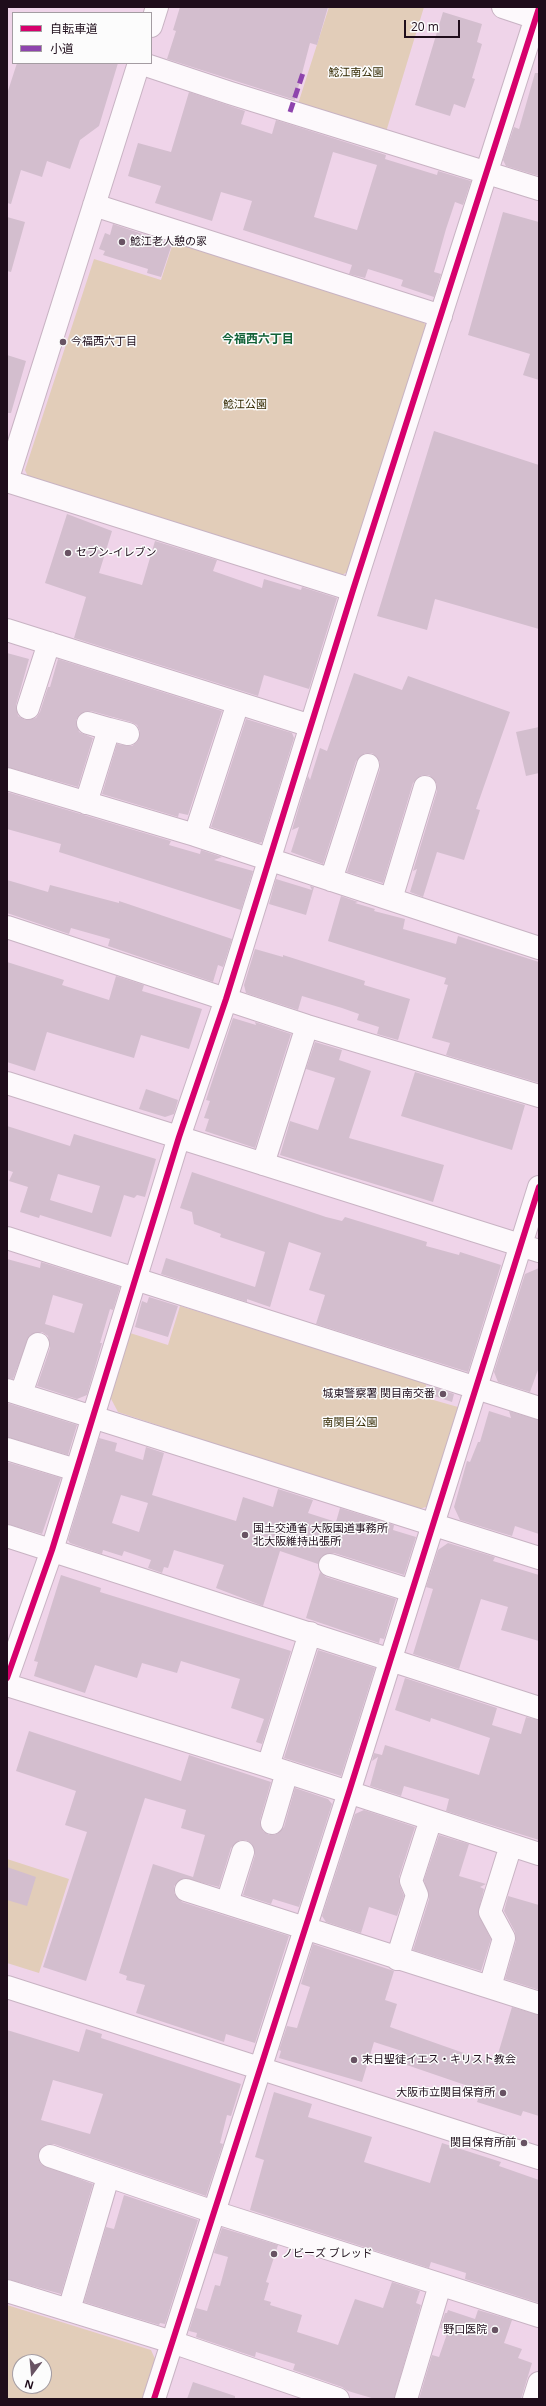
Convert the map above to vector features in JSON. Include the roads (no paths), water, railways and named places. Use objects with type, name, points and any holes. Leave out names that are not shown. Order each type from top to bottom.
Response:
[{"type":"street","points":[[152,23],[157,7]]},
{"type":"street","points":[[7,1678],[52,1550],[179,1137],[226,999],[352,590],[488,174],[538,15],[503,7]]},
{"type":"street","points":[[139,64],[7,481],[352,590]]},
{"type":"street","points":[[143,64],[233,85],[488,174],[539,189]]},
{"type":"street","points":[[94,205],[442,316]]},
{"type":"street","points":[[7,630],[311,726]]},
{"type":"street","points":[[28,708],[49,643]]},
{"type":"street","points":[[195,835],[238,703]]},
{"type":"street","points":[[86,803],[119,731],[88,723]]},
{"type":"street","points":[[331,880],[368,765]]},
{"type":"street","points":[[7,779],[195,835],[539,948]]},
{"type":"street","points":[[391,899],[425,787]]},
{"type":"street","points":[[7,927],[308,1026],[539,1096]]},
{"type":"street","points":[[262,1164],[308,1026]]},
{"type":"street","points":[[7,1083],[530,1248]]},
{"type":"street","points":[[154,2399],[349,1792],[432,1524],[476,1389],[530,1248],[539,1187]]},
{"type":"street","points":[[7,1238],[539,1408]]},
{"type":"street","points":[[38,1344],[14,1392],[539,1558]]},
{"type":"street","points":[[7,1449],[76,1470]]},
{"type":"street","points":[[7,1536],[539,1708]]},
{"type":"street","points":[[330,1565],[412,1591]]},
{"type":"street","points":[[272,1823],[277,1769],[310,1633]]},
{"type":"street","points":[[7,1685],[277,1769],[539,1854]]},
{"type":"street","points":[[397,1959],[417,1895],[411,1881],[431,1819]]},
{"type":"street","points":[[490,1987],[504,1938],[490,1912],[511,1845]]},
{"type":"street","points":[[227,1903],[243,1852]]},
{"type":"street","points":[[186,1890],[397,1959],[539,2003]]},
{"type":"street","points":[[7,1987],[539,2158]]},
{"type":"street","points":[[50,2156],[214,2212],[539,2316]]},
{"type":"street","points":[[69,2310],[108,2177]]},
{"type":"street","points":[[406,2399],[440,2285]]},
{"type":"street","points":[[7,2291],[172,2342],[338,2399]]},
{"type":"street","points":[[534,2399],[539,2383]]},
{"type":"place","name":"鯰江老人憩の家","points":[[122,242]]},
{"type":"place","name":"今福西六丁目","points":[[63,342]]},
{"type":"place","name":"セブン-イレブン","points":[[68,553]]},
{"type":"place","name":"城東警察署 関目南交番","points":[[443,1394]]},
{"type":"place","name":"国土交通省 大阪国道事務所 北大阪維持出張所","points":[[245,1535]]},
{"type":"place","name":"末日聖徒イエス・キリスト教会","points":[[354,2060]]},
{"type":"place","name":"大阪市立関目保育所","points":[[503,2093]]},
{"type":"place","name":"関目保育所前","points":[[524,2143]]},
{"type":"place","name":"ノビーズ ブレッド","points":[[274,2254]]},
{"type":"place","name":"野口医院","points":[[495,2330]]},
{"type":"district","name":"今福西六丁目","points":[[258,340]]},
{"type":"park label","name":"鯰江南公園","points":[[356,73]]},
{"type":"park label","name":"鯰江公園","points":[[245,405]]},
{"type":"park label","name":"南関目公園","points":[[350,1423]]}]
